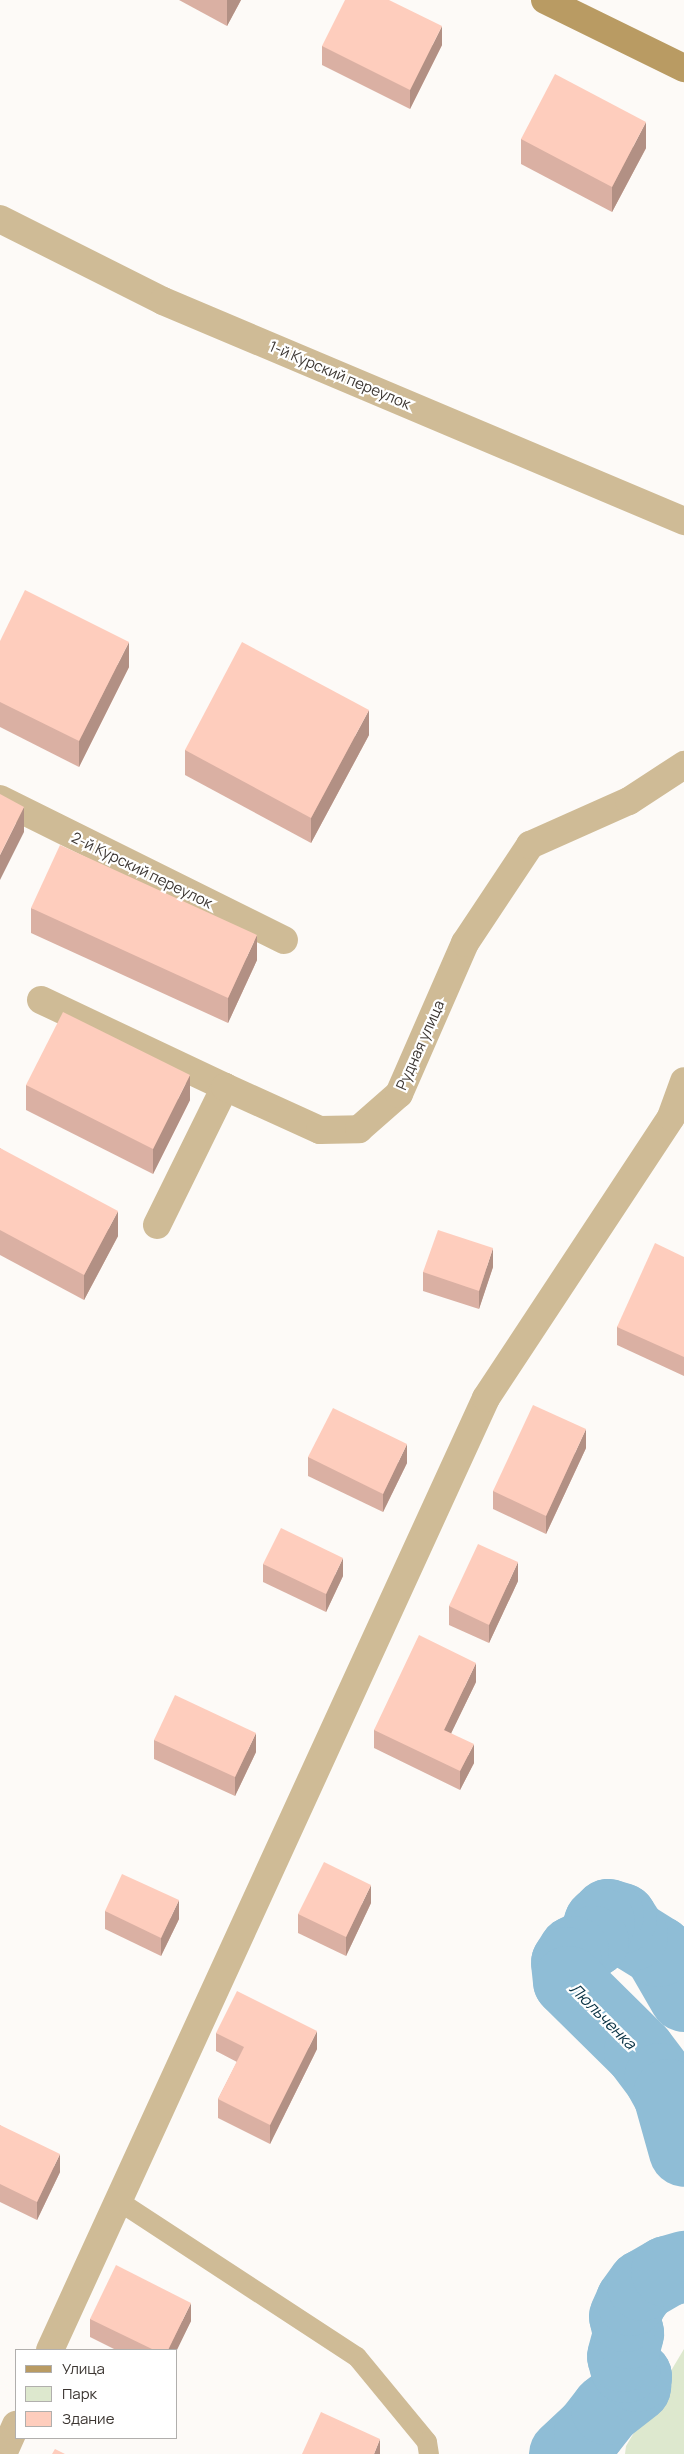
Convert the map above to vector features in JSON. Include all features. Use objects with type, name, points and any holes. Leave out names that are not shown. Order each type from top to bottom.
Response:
[{"type":"main road","points":[[545,0],[684,68]]},
{"type":"street","name":"1-й Курский переулок","points":[[0,219],[163,301],[684,521]]},
{"type":"street","name":"Рудная улица","points":[[41,1000],[320,1130],[359,1129],[400,1094],[465,943],[530,845],[629,801],[684,765]]},
{"type":"street","name":"2-й Курский переулок","points":[[0,799],[284,940]]},
{"type":"street","points":[[50,2349],[117,2200],[486,1398],[671,1117],[684,1081]]},
{"type":"street","points":[[156,1225],[225,1087]]},
{"type":"street","points":[[4,2454],[15,2428]]},
{"type":"lane","points":[[117,2200],[357,2357],[427,2442],[429,2454]]},
{"type":"green space","points":[[684,2349],[684,2454],[625,2454],[626,2446]]},
{"type":"building","points":[[345,0],[389,0],[442,26],[410,90],[322,46]]},
{"type":"building","points":[[555,74],[646,122],[612,187],[521,139]]},
{"type":"building","points":[[25,590],[129,642],[79,741],[0,702],[0,641]]},
{"type":"building","points":[[242,642],[369,710],[311,818],[185,750]]},
{"type":"building","points":[[0,794],[24,807],[0,855]]},
{"type":"building","points":[[60,845],[257,935],[228,998],[31,908]]},
{"type":"building","points":[[63,1012],[190,1075],[153,1149],[26,1085]]},
{"type":"building","points":[[0,1148],[118,1211],[84,1275],[0,1230]]},
{"type":"building","points":[[438,1230],[493,1248],[479,1291],[423,1272]]},
{"type":"building","points":[[655,1243],[684,1257],[684,1357],[617,1327]]},
{"type":"building","points":[[533,1405],[586,1429],[546,1516],[493,1491]]},
{"type":"building","points":[[333,1408],[407,1444],[383,1494],[308,1457]]},
{"type":"building","points":[[281,1528],[343,1558],[326,1594],[263,1564]]},
{"type":"building","points":[[478,1544],[518,1562],[489,1625],[449,1606]]},
{"type":"building","points":[[419,1635],[476,1663],[444,1730],[474,1744],[460,1771],[374,1730]]},
{"type":"building","points":[[175,1695],[256,1733],[235,1777],[154,1740]]},
{"type":"building","points":[[324,1862],[371,1885],[346,1937],[298,1914]]},
{"type":"building","points":[[122,1874],[179,1900],[161,1938],[105,1911]]},
{"type":"building","points":[[237,1991],[317,2031],[270,2125],[218,2099],[244,2047],[216,2033]]},
{"type":"building","points":[[0,2125],[60,2154],[37,2202],[0,2184]]},
{"type":"building","points":[[116,2265],[191,2303],[168,2349],[152,2349],[90,2319]]},
{"type":"building","points":[[321,2412],[380,2439],[374,2454],[302,2454]]},
{"type":"building","points":[[55,2449],[65,2454],[52,2454]]},
{"type":"waterway","name":"Люльченка","points":[[684,1996],[658,1951],[632,1935],[621,1918],[608,1914],[599,1922],[593,1941],[573,1951],[566,1962],[568,1981],[639,2051],[659,2078],[668,2094],[684,2151]]},
{"type":"waterway","name":"Люльченка","points":[[564,2454],[589,2431],[606,2409],[635,2386],[636,2376],[625,2367],[622,2356],[628,2333],[624,2316],[631,2300],[642,2285],[666,2271],[684,2266]]}]
